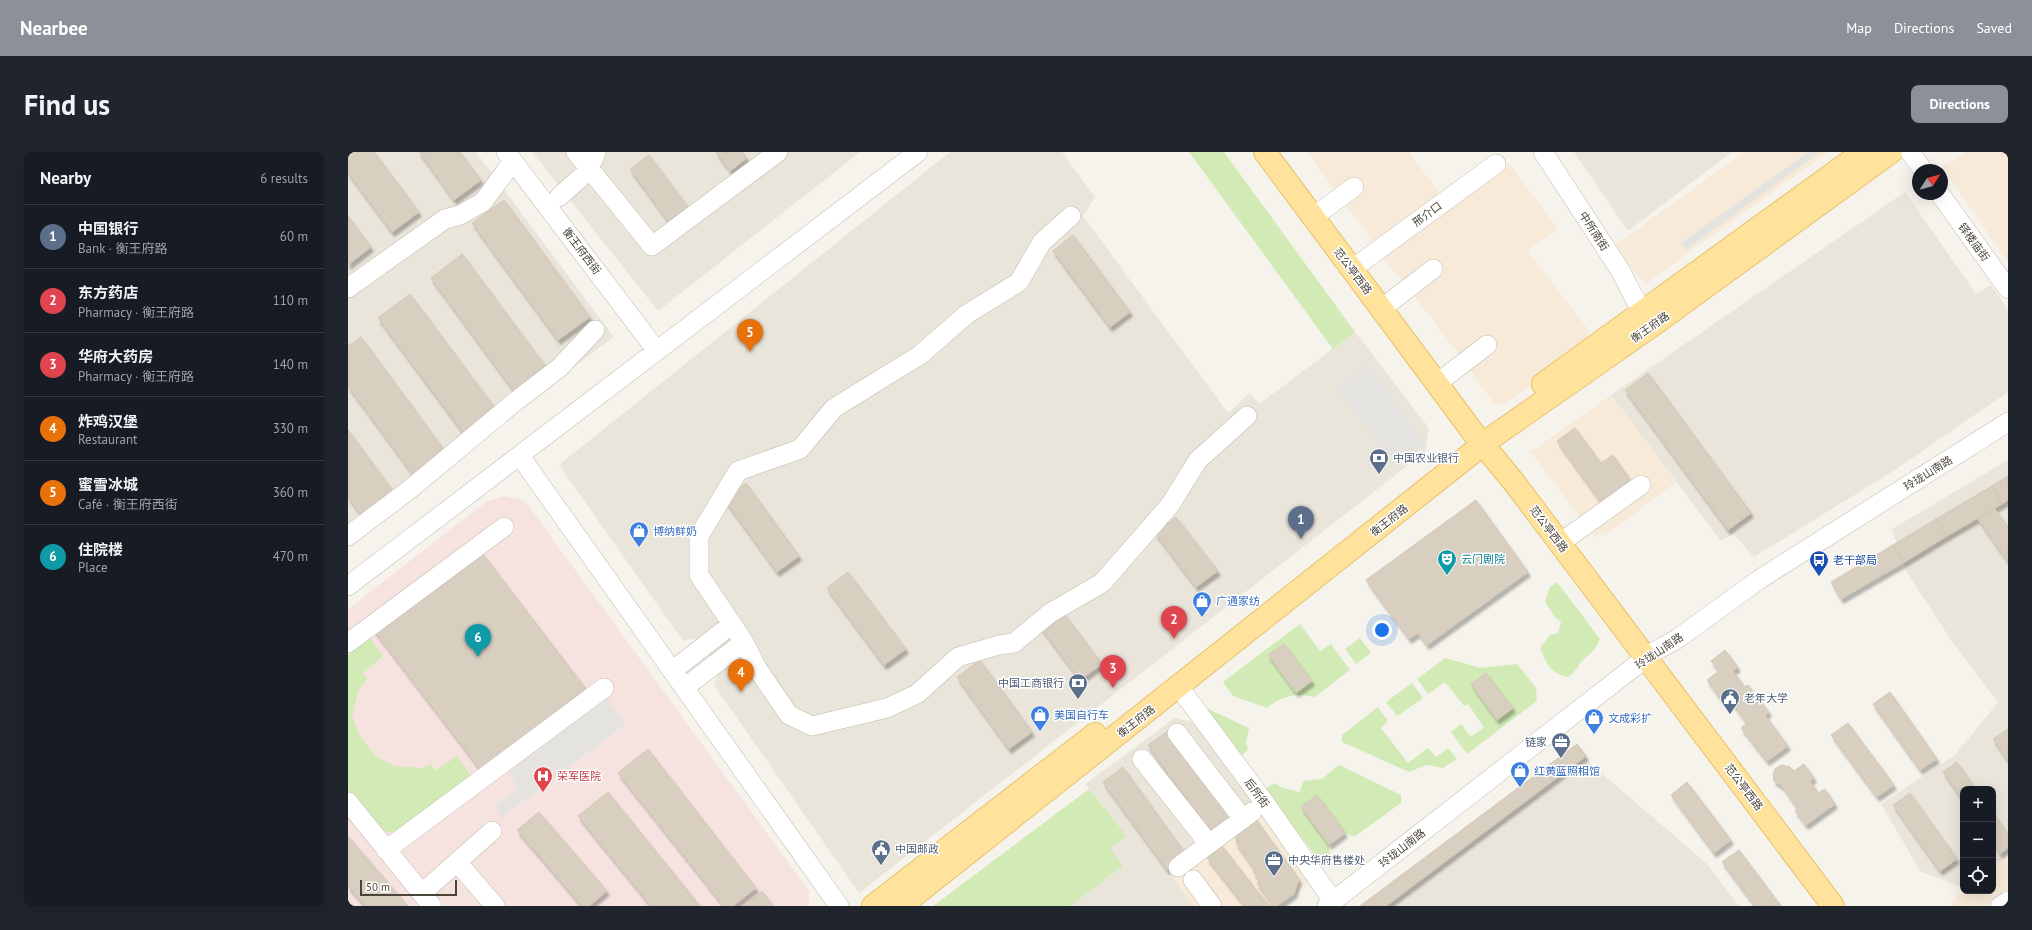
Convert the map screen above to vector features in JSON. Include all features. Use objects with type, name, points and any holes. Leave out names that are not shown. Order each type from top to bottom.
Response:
[{"type":"main road","name":"范公亭西路","points":[[1265,152],[1483,437],[1567,538],[1649,656],[1833,906]]},
{"type":"main road","name":"范公亭西路","points":[[1275,152],[1444,378],[1514,481],[1844,906]]},
{"type":"main road","name":"衡王府路","points":[[901,906],[1179,687],[1483,437],[1642,311],[1863,152]]},
{"type":"main road","name":"衡王府路","points":[[873,906],[1177,670],[1483,437],[1659,320],[1891,152]]},
{"type":"street","points":[[576,152],[589,170],[652,246],[778,152]]},
{"type":"street","points":[[559,197],[589,170],[596,152]]},
{"type":"street","points":[[348,586],[918,152]]},
{"type":"street","name":"中所南街","points":[[1543,152],[1620,270],[1628,284],[1632,298],[1642,311]]},
{"type":"street","points":[[1910,152],[1919,164]]},
{"type":"street","points":[[348,288],[445,219],[460,215],[483,202],[509,156]]},
{"type":"street","name":"衡王府西街","points":[[509,156],[657,351]]},
{"type":"street","name":"邢介口","points":[[1359,264],[1496,164]]},
{"type":"street","points":[[1320,212],[1354,187]]},
{"type":"street","name":"铎楼庙街","points":[[1944,200],[2008,289]]},
{"type":"street","points":[[1071,216],[1042,242],[1018,282],[967,314],[920,355],[834,408],[800,449],[738,471],[699,536],[700,575],[731,625],[744,642],[757,668],[789,715],[812,726],[887,708],[917,694],[958,657],[999,645],[1014,643],[1050,613],[1102,583],[1170,505],[1198,460],[1247,416]]},
{"type":"street","points":[[1388,303],[1433,269]]},
{"type":"street","points":[[348,536],[409,490],[511,405],[559,368],[595,330]]},
{"type":"street","points":[[1444,378],[1487,345]]},
{"type":"street","name":"玲珑山南路","points":[[1330,904],[1649,656],[1677,639],[1760,579],[2008,422]]},
{"type":"street","points":[[520,456],[839,906]]},
{"type":"street","points":[[1567,538],[1640,485]]},
{"type":"street","points":[[348,643],[504,527]]},
{"type":"street","points":[[672,671],[731,625]]},
{"type":"street","points":[[684,688],[744,642]]},
{"type":"street","name":"后所街","points":[[1179,687],[1265,803],[1330,904]]},
{"type":"street","points":[[386,850],[604,688]]},
{"type":"street","points":[[1177,733],[1243,819]]},
{"type":"street","points":[[1142,759],[1209,844]]},
{"type":"street","points":[[348,802],[353,822],[386,850],[427,900],[457,862],[492,831]]},
{"type":"street","points":[[1178,867],[1265,803]]},
{"type":"street","points":[[457,862],[495,906]]},
{"type":"street","points":[[1193,880],[1212,906]]},
{"type":"street","points":[[2000,906],[2008,901]]},
{"type":"shaded area","points":[[348,152],[476,152],[614,337],[348,535]]},
{"type":"shaded area","points":[[532,152],[860,152],[658,311]]},
{"type":"shaded area","points":[[950,152],[1062,152],[1095,197],[1083,216],[1228,413],[1250,393],[1259,404],[1355,332],[1429,428],[1425,452],[859,893],[714,685],[719,669],[695,638],[683,641],[559,465]]},
{"type":"shaded area","points":[[1307,152],[1409,152],[1440,194],[1375,244]]},
{"type":"shaded area","points":[[1574,152],[1732,152],[1628,231]]},
{"type":"shaded area","points":[[1744,152],[1828,152],[1645,284],[1614,246]]},
{"type":"shaded area","points":[[1808,152],[1820,152],[1687,249],[1681,243]]},
{"type":"shaded area","points":[[1966,152],[2008,152],[2008,263],[1948,175],[1948,164],[1945,164]]},
{"type":"shaded area","points":[[1509,163],[1558,229],[1527,250],[1590,332],[1585,346],[1507,402],[1495,405],[1434,321],[1383,257]]},
{"type":"shaded area","points":[[1905,192],[1976,294],[1991,285],[2008,310],[2008,392],[1895,470],[1754,557],[1733,534],[1721,541],[1611,395]]},
{"type":"shaded area","points":[[1368,364],[1425,444],[1396,464],[1335,387]]},
{"type":"shaded area","points":[[1611,395],[1676,482],[1605,536],[1602,532],[1595,537],[1531,452]]},
{"type":"shaded area","points":[[2008,460],[2008,856],[1996,863],[1996,786],[1960,786],[1960,886],[1921,872],[1881,804],[1955,755],[1998,702],[1953,643],[1906,571],[1892,529]]},
{"type":"shaded area","name":"荣军医院","points":[[505,496],[525,501],[809,891],[809,906],[348,906],[348,609],[487,501]]},
{"type":"shaded area","points":[[607,698],[626,724],[501,818],[494,806],[518,789],[509,772]]},
{"type":"shaded area","points":[[1175,718],[1195,723],[1261,812],[1171,876],[1194,906],[1070,906],[1123,866],[1110,848],[1127,836],[1085,784]]},
{"type":"shaded area","points":[[1577,744],[1591,764],[1707,864],[1739,906],[1360,906]]},
{"type":"shaded area","points":[[1261,812],[1311,881],[1280,906],[1194,906],[1171,876]]},
{"type":"shaded area","points":[[2008,856],[2008,906],[1951,906],[1960,892],[1960,894],[1996,894],[1996,863]]},
{"type":"green space","points":[[1189,152],[1224,152],[1355,332],[1333,349]]},
{"type":"green space","points":[[1557,582],[1600,639],[1575,671],[1567,677],[1556,673],[1549,667],[1540,648],[1550,635],[1558,633],[1561,622],[1555,617],[1545,602],[1550,587]]},
{"type":"green space","points":[[1300,624],[1320,651],[1331,644],[1350,670],[1315,697],[1301,695],[1289,696],[1267,708],[1233,696],[1223,682]]},
{"type":"green space","points":[[370,638],[383,656],[363,673],[367,679],[359,689],[352,716],[360,736],[375,756],[395,766],[422,768],[430,764],[436,770],[457,756],[471,776],[396,832],[380,831],[348,789],[348,655]]},
{"type":"green space","points":[[1360,638],[1371,653],[1356,664],[1345,649]]},
{"type":"green space","points":[[1445,658],[1481,668],[1517,664],[1536,688],[1537,701],[1467,754],[1451,732],[1461,724],[1471,737],[1484,727],[1468,704],[1464,706],[1445,682],[1428,694],[1417,679]],"holes":[[[1486,673],[1513,708],[1497,720],[1471,684]]]},
{"type":"green space","points":[[1412,683],[1423,698],[1397,716],[1386,702]]},
{"type":"green space","points":[[1204,707],[1249,728],[1246,742],[1248,750],[1241,756]]},
{"type":"green space","points":[[1378,707],[1388,721],[1381,728],[1408,763],[1428,748],[1436,757],[1448,748],[1457,759],[1443,768],[1426,765],[1409,772],[1342,742],[1342,735]]},
{"type":"green space","points":[[1339,765],[1401,795],[1401,803],[1354,837],[1345,833],[1317,795],[1301,807],[1329,845],[1330,855],[1320,862],[1265,789],[1274,783],[1283,788],[1300,792],[1303,781],[1322,779]]},
{"type":"green space","points":[[1089,789],[1127,836],[1110,848],[1123,866],[1070,906],[933,906]]},
{"type":"building","points":[[348,152],[374,152],[419,212],[392,232],[348,173]]},
{"type":"building","points":[[419,152],[460,152],[481,180],[454,200]]},
{"type":"building","points":[[716,152],[742,152],[747,158],[730,171]]},
{"type":"building","points":[[649,155],[688,207],[668,221],[630,169]]},
{"type":"building","points":[[504,200],[590,317],[558,340],[472,223]]},
{"type":"building","points":[[348,216],[371,247],[348,265]]},
{"type":"building","points":[[1073,235],[1130,312],[1110,327],[1053,251]]},
{"type":"building","points":[[462,254],[549,371],[517,395],[431,278]]},
{"type":"building","points":[[410,294],[497,411],[465,435],[378,318]]},
{"type":"building","points":[[361,337],[447,454],[415,477],[348,386],[348,346]]},
{"type":"building","points":[[1648,373],[1751,513],[1728,530],[1625,390]]},
{"type":"building","points":[[1575,428],[1601,463],[1613,455],[1631,481],[1601,502],[1557,441]]},
{"type":"building","points":[[348,430],[395,494],[363,517],[348,497]]},
{"type":"building","points":[[2008,476],[2008,500],[2002,504],[1992,486]]},
{"type":"building","points":[[746,483],[799,556],[777,572],[724,499]]},
{"type":"building","points":[[1992,486],[2002,504],[1947,536],[1936,519]]},
{"type":"building","name":"云门剧院","points":[[1476,500],[1528,572],[1427,645],[1418,633],[1409,639],[1366,580]]},
{"type":"building","points":[[1994,508],[2008,527],[2008,562],[1978,519]]},
{"type":"building","points":[[1176,517],[1218,571],[1196,587],[1155,533]]},
{"type":"building","points":[[1936,519],[1947,536],[1903,563],[1893,545]]},
{"type":"building","points":[[476,545],[586,689],[480,769],[370,625]]},
{"type":"building","points":[[1893,545],[1903,563],[1841,599],[1831,582]]},
{"type":"building","points":[[848,572],[906,649],[884,665],[827,588]]},
{"type":"building","points":[[1057,604],[1102,664],[1080,680],[1035,620]]},
{"type":"building","points":[[1284,644],[1312,681],[1296,693],[1268,655]]},
{"type":"building","points":[[1725,650],[1738,667],[1733,671],[1745,687],[1748,685],[1769,712],[1765,715],[1788,746],[1767,761],[1741,728],[1747,723],[1729,699],[1724,703],[1707,680],[1719,671],[1711,661]]},
{"type":"building","points":[[980,660],[1032,732],[1009,749],[957,677]]},
{"type":"building","points":[[1486,673],[1513,708],[1497,720],[1471,684]]},
{"type":"building","points":[[1890,692],[1937,759],[1920,770],[1873,704]]},
{"type":"building","points":[[1848,723],[1894,785],[1877,797],[1831,735]]},
{"type":"building","points":[[2008,729],[2008,761],[1993,739]]},
{"type":"building","points":[[1168,731],[1233,819],[1212,834],[1148,745]]},
{"type":"building","points":[[1577,744],[1586,756],[1386,906],[1360,906]]},
{"type":"building","points":[[648,749],[756,888],[733,906],[724,906],[618,773]]},
{"type":"building","points":[[1957,762],[1974,786],[1960,786],[1960,796],[1943,772]]},
{"type":"building","points":[[1804,764],[1814,778],[1810,781],[1818,793],[1825,789],[1835,804],[1806,825],[1795,811],[1798,809],[1782,786],[1774,781],[1773,775],[1775,769],[1781,765],[1790,767],[1794,771]]},
{"type":"building","points":[[1123,767],[1187,856],[1167,870],[1103,782]]},
{"type":"building","points":[[1687,782],[1731,840],[1714,853],[1671,795]]},
{"type":"building","points":[[608,792],[700,906],[651,906],[578,816]]},
{"type":"building","points":[[1910,793],[1957,859],[1940,871],[1893,805]]},
{"type":"building","points":[[1317,795],[1345,833],[1329,845],[1301,807]]},
{"type":"building","points":[[539,812],[607,891],[589,906],[582,906],[517,830]]},
{"type":"building","points":[[1996,817],[2008,834],[2008,848],[2000,854],[1996,848]]},
{"type":"building","points":[[1255,818],[1299,879],[1294,894],[1277,906],[1273,906],[1257,883],[1260,881],[1253,871],[1255,870],[1236,843],[1239,841],[1233,834]]},
{"type":"building","points":[[348,836],[408,906],[365,906],[348,886]]},
{"type":"building","points":[[1222,846],[1269,906],[1245,906],[1207,858]]},
{"type":"building","points":[[1739,850],[1781,906],[1755,906],[1722,862]]},
{"type":"building","points":[[762,891],[773,906],[744,906]]},
{"type":"place","name":"蜜雪冰城","points":[[750,352]]},
{"type":"place","name":"中国农业银行","points":[[1379,475]]},
{"type":"place","name":"中国银行","points":[[1301,539]]},
{"type":"place","name":"博纳鲜奶","points":[[639,548]]},
{"type":"place","name":"云门剧院","points":[[1447,576]]},
{"type":"place","name":"老干部局","points":[[1819,577]]},
{"type":"place","name":"广通家纺","points":[[1202,618]]},
{"type":"place","name":"东方药店","points":[[1174,639]]},
{"type":"place","name":"住院楼","points":[[478,657]]},
{"type":"place","name":"华府大药房","points":[[1113,688]]},
{"type":"place","name":"炸鸡汉堡","points":[[741,692]]},
{"type":"place","name":"中国工商银行","points":[[1078,700]]},
{"type":"place","name":"老年大学","points":[[1730,715]]},
{"type":"place","name":"美国自行车","points":[[1040,732]]},
{"type":"place","name":"文成彩扩","points":[[1594,735]]},
{"type":"place","name":"链家","points":[[1561,759]]},
{"type":"place","name":"红黄蓝照相馆","points":[[1520,788]]},
{"type":"place","name":"荣军医院","points":[[543,793]]},
{"type":"place","name":"中国邮政","points":[[881,866]]},
{"type":"place","name":"中央华府售楼处","points":[[1274,877]]}]
